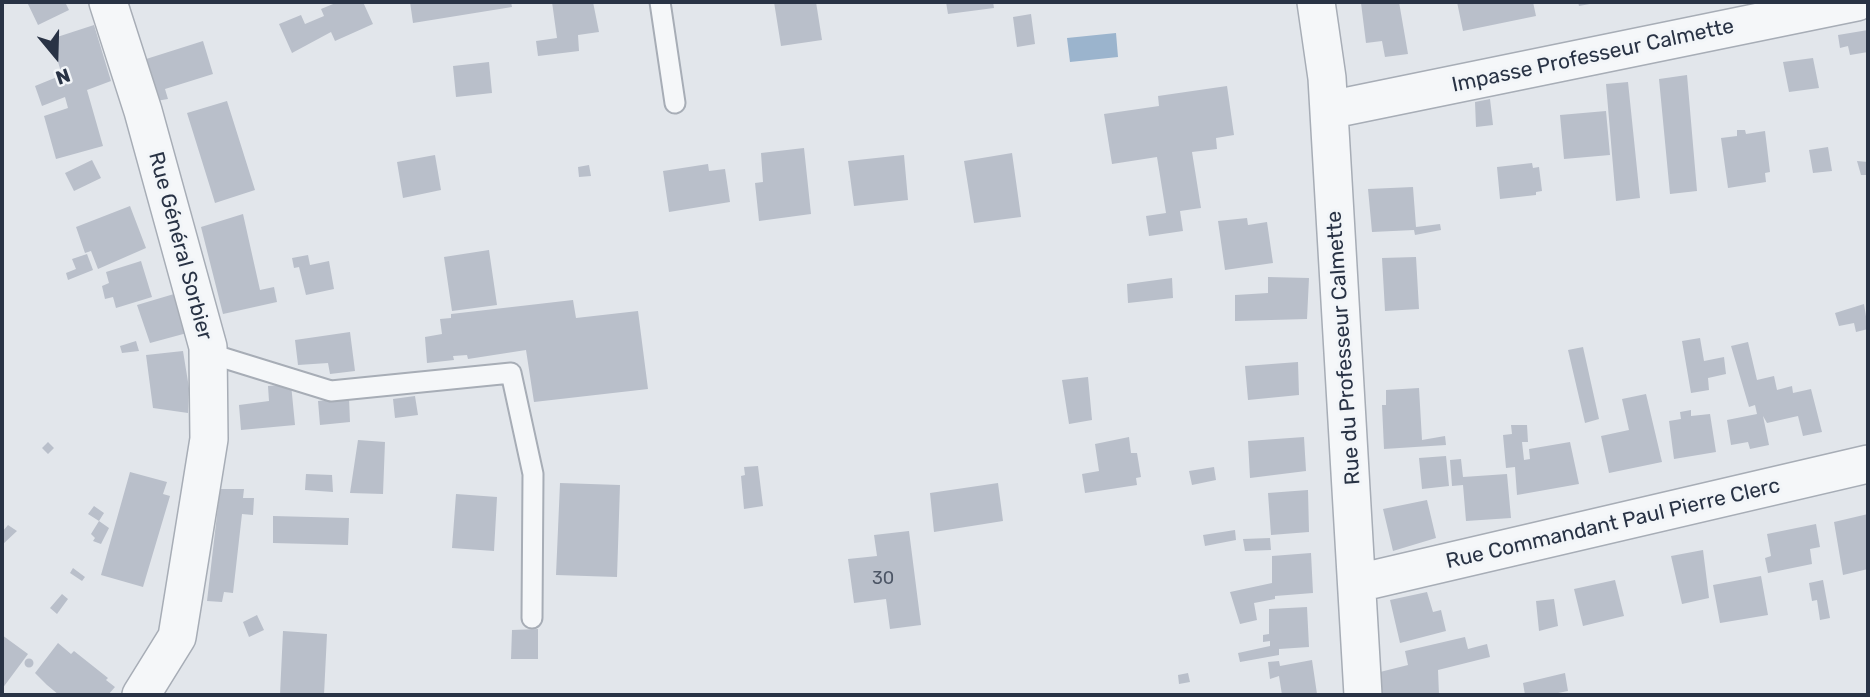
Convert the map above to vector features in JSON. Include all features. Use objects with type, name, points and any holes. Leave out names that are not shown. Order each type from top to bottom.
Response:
[{"type":"street","name":"Rue Général Sorbier","points":[[108,2],[143,111],[208,353],[209,439],[177,636],[141,695]]},
{"type":"street","name":"Rue du Professeur Calmette","points":[[1316,2],[1329,110],[1363,695]]},
{"type":"street","name":"Impasse Professeur Calmette","points":[[1329,110],[1857,2]]},
{"type":"street","name":"Rue Commandant Paul Pierre Clerc","points":[[1358,583],[1868,464]]},
{"type":"lane","points":[[660,2],[675,103]]},
{"type":"lane","points":[[208,353],[331,391],[511,373],[533,474],[532,618]]},
{"type":"water","points":[[1116,33],[1118,57],[1070,62],[1067,38]]},
{"type":"building","points":[[27,2],[65,2],[69,10],[38,25]]},
{"type":"building","points":[[338,2],[363,2],[373,24],[335,41],[331,32],[292,53],[279,24],[301,15],[305,24],[324,16],[321,9]]},
{"type":"building","points":[[410,2],[511,2],[512,7],[413,23]]},
{"type":"building","points":[[552,2],[593,2],[599,32],[578,35],[579,51],[538,56],[536,41],[557,38]]},
{"type":"building","points":[[774,2],[816,2],[822,40],[781,46]]},
{"type":"building","points":[[946,2],[993,2],[994,8],[948,14]]},
{"type":"building","points":[[1399,2],[1408,54],[1385,57],[1382,41],[1366,43],[1361,3]]},
{"type":"building","points":[[1457,2],[1533,2],[1536,16],[1463,31]]},
{"type":"building","points":[[1578,2],[1595,2],[1595,3],[1579,6]]},
{"type":"building","points":[[1031,14],[1035,44],[1017,47],[1013,17]]},
{"type":"building","points":[[94,25],[111,81],[87,90],[103,146],[56,159],[44,116],[68,108],[65,97],[42,106],[35,86],[62,75],[51,39]]},
{"type":"building","points":[[1868,30],[1868,52],[1850,55],[1848,46],[1840,48],[1838,35]]},
{"type":"building","points":[[203,41],[213,74],[165,89],[168,99],[156,101],[143,60]]},
{"type":"building","points":[[1813,58],[1819,88],[1789,92],[1783,62]]},
{"type":"building","points":[[489,62],[492,93],[456,97],[453,66]]},
{"type":"building","points":[[1687,75],[1697,191],[1670,194],[1659,79]]},
{"type":"building","points":[[1628,82],[1640,198],[1616,201],[1606,84]]},
{"type":"building","points":[[1227,86],[1234,135],[1216,138],[1217,149],[1192,152],[1201,208],[1180,211],[1183,231],[1149,236],[1146,216],[1166,213],[1157,157],[1112,164],[1104,114],[1159,106],[1158,96]]},
{"type":"building","points":[[1490,99],[1493,125],[1476,127],[1475,102]]},
{"type":"building","points":[[227,101],[255,190],[215,203],[187,113]]},
{"type":"building","points":[[1606,111],[1610,155],[1564,159],[1560,115]]},
{"type":"building","points":[[1737,130],[1745,130],[1746,134],[1765,131],[1770,172],[1765,173],[1766,182],[1728,188],[1721,138],[1737,136]]},
{"type":"building","points":[[1828,147],[1832,171],[1813,173],[1809,150]]},
{"type":"building","points":[[804,148],[811,214],[759,221],[755,183],[763,182],[761,153]]},
{"type":"building","points":[[1012,153],[1021,217],[974,223],[964,161]]},
{"type":"building","points":[[435,155],[441,190],[403,198],[397,162]]},
{"type":"building","points":[[904,155],[908,200],[854,206],[848,161]]},
{"type":"building","points":[[92,160],[101,178],[74,191],[65,173]]},
{"type":"building","points":[[1857,161],[1868,162],[1867,175],[1861,175]]},
{"type":"building","points":[[1532,163],[1533,168],[1539,167],[1542,191],[1536,192],[1536,195],[1500,199],[1497,167]]},
{"type":"building","points":[[708,164],[709,171],[725,169],[730,202],[669,212],[663,171]]},
{"type":"building","points":[[589,165],[591,176],[579,177],[578,167]]},
{"type":"building","points":[[1413,187],[1416,227],[1440,224],[1441,230],[1415,235],[1414,230],[1372,232],[1368,189]]},
{"type":"building","points":[[130,206],[146,248],[98,269],[91,251],[85,253],[76,227]]},
{"type":"building","points":[[243,214],[260,290],[274,287],[277,302],[223,314],[201,227]]},
{"type":"building","points":[[1247,218],[1248,225],[1267,222],[1273,263],[1225,270],[1218,221]]},
{"type":"building","points":[[489,250],[497,305],[452,311],[444,257]]},
{"type":"building","points":[[87,254],[93,270],[68,280],[66,273],[76,269],[72,259]]},
{"type":"building","points":[[308,255],[310,265],[329,261],[334,289],[306,295],[299,267],[294,268],[292,258]]},
{"type":"building","points":[[1416,257],[1419,309],[1385,311],[1382,258]]},
{"type":"building","points":[[141,261],[152,297],[116,308],[113,297],[105,299],[102,286],[109,283],[106,272]]},
{"type":"building","points":[[1268,277],[1309,278],[1307,319],[1235,321],[1235,295],[1268,293]]},
{"type":"building","points":[[1172,278],[1173,298],[1128,303],[1127,284]]},
{"type":"building","points":[[174,294],[187,333],[150,343],[137,305]]},
{"type":"building","points":[[573,300],[576,318],[638,311],[648,389],[534,402],[526,350],[468,359],[467,355],[453,356],[454,360],[427,363],[425,337],[442,334],[440,319],[451,318],[451,314]]},
{"type":"building","points":[[1864,304],[1868,329],[1856,332],[1854,323],[1839,326],[1835,313]]},
{"type":"building","points":[[350,332],[355,371],[330,374],[328,363],[298,365],[295,340]]},
{"type":"building","points":[[1700,338],[1704,361],[1724,357],[1726,374],[1708,378],[1709,390],[1691,393],[1682,341]]},
{"type":"building","points":[[136,341],[139,351],[122,353],[120,346]]},
{"type":"building","points":[[1748,342],[1757,380],[1774,376],[1777,390],[1792,386],[1793,393],[1811,389],[1822,432],[1803,436],[1798,416],[1767,423],[1763,416],[1769,445],[1750,449],[1748,442],[1731,445],[1727,420],[1757,414],[1755,405],[1749,407],[1731,346]]},
{"type":"building","points":[[1583,347],[1599,419],[1585,423],[1568,350]]},
{"type":"building","points":[[183,351],[189,388],[188,413],[153,408],[146,355]]},
{"type":"building","points":[[1298,362],[1299,395],[1248,400],[1245,366]]},
{"type":"building","points":[[1088,377],[1092,420],[1069,424],[1062,380]]},
{"type":"building","points":[[291,384],[295,425],[241,430],[239,405],[269,401],[268,386]]},
{"type":"building","points":[[1419,388],[1422,440],[1445,436],[1446,445],[1384,449],[1382,405],[1386,405],[1386,390]]},
{"type":"building","points":[[1646,394],[1662,462],[1609,473],[1601,436],[1629,430],[1622,399]]},
{"type":"building","points":[[415,396],[418,415],[395,418],[393,399]]},
{"type":"building","points":[[349,398],[350,422],[320,425],[318,401]]},
{"type":"building","points":[[1691,410],[1691,416],[1710,414],[1716,452],[1674,459],[1669,421],[1681,419],[1680,412]]},
{"type":"building","points":[[1511,425],[1527,425],[1528,442],[1522,442],[1524,460],[1530,459],[1529,449],[1570,442],[1579,484],[1517,495],[1515,467],[1506,468],[1503,435],[1512,434]]},
{"type":"building","points":[[1129,437],[1131,453],[1137,453],[1141,477],[1136,478],[1137,485],[1085,493],[1082,474],[1099,471],[1095,444]]},
{"type":"building","points":[[1304,437],[1306,471],[1250,478],[1248,441]]},
{"type":"building","points":[[358,440],[385,442],[383,494],[350,493]]},
{"type":"building","points":[[48,442],[54,448],[48,454],[42,448]]},
{"type":"building","points":[[1446,456],[1449,486],[1422,489],[1419,458]]},
{"type":"building","points":[[1461,459],[1463,477],[1507,474],[1511,518],[1466,521],[1463,485],[1452,486],[1450,460]]},
{"type":"building","points":[[758,466],[763,506],[744,509],[741,476],[745,475],[744,467]]},
{"type":"building","points":[[1214,467],[1216,480],[1192,485],[1189,471]]},
{"type":"building","points":[[130,472],[167,482],[163,494],[170,496],[143,587],[101,575]]},
{"type":"building","points":[[306,474],[332,475],[333,492],[305,490]]},
{"type":"building","points":[[560,483],[620,485],[617,577],[556,575]]},
{"type":"building","points":[[998,483],[1003,521],[934,532],[930,493]]},
{"type":"building","points":[[220,489],[244,489],[243,498],[254,498],[253,515],[242,514],[233,593],[224,592],[222,602],[207,601]]},
{"type":"building","points":[[1308,490],[1309,532],[1271,535],[1268,493]]},
{"type":"building","points":[[456,494],[497,497],[494,551],[452,548]]},
{"type":"building","points":[[1427,500],[1436,538],[1393,551],[1383,509]]},
{"type":"building","points":[[94,506],[104,513],[99,521],[88,514]]},
{"type":"building","points":[[1868,514],[1868,569],[1843,575],[1834,522]]},
{"type":"building","points":[[273,516],[349,518],[348,545],[273,543]]},
{"type":"building","points":[[99,521],[109,528],[101,544],[93,541],[95,538],[91,534]]},
{"type":"building","points":[[1816,524],[1820,547],[1810,549],[1812,564],[1768,573],[1765,558],[1771,556],[1767,534]]},
{"type":"building","points":[[8,525],[17,531],[2,545],[2,532]]},
{"type":"building","points":[[1235,530],[1236,540],[1205,546],[1203,535]]},
{"type":"building","points":[[909,531],[921,625],[890,629],[886,599],[854,603],[848,559],[877,556],[874,535]]},
{"type":"building","points":[[1270,538],[1271,550],[1245,551],[1243,539]]},
{"type":"building","points":[[1703,550],[1709,598],[1682,604],[1671,556]]},
{"type":"building","points":[[1311,553],[1313,593],[1275,596],[1275,599],[1254,603],[1257,620],[1240,624],[1230,592],[1272,583],[1272,556]]},
{"type":"building","points":[[73,568],[85,577],[82,581],[70,573]]},
{"type":"building","points":[[1761,576],[1768,615],[1720,623],[1713,585]]},
{"type":"building","points":[[1615,580],[1624,616],[1583,626],[1574,589]]},
{"type":"building","points":[[1823,580],[1830,618],[1820,620],[1817,600],[1812,601],[1809,583]]},
{"type":"building","points":[[1427,592],[1433,612],[1441,610],[1446,631],[1400,643],[1390,600]]},
{"type":"building","points":[[62,594],[68,599],[57,614],[50,608]]},
{"type":"building","points":[[1554,599],[1558,626],[1539,631],[1536,601]]},
{"type":"building","points":[[1307,607],[1309,647],[1279,649],[1279,655],[1240,662],[1238,653],[1270,646],[1270,641],[1263,642],[1263,635],[1269,634],[1269,609]]},
{"type":"building","points":[[257,615],[264,630],[249,637],[243,622]]},
{"type":"building","points":[[538,629],[538,659],[511,659],[512,630]]},
{"type":"building","points":[[283,631],[327,634],[324,695],[280,695]]},
{"type":"building","points":[[2,635],[28,654],[2,689]]},
{"type":"building","points":[[1465,637],[1468,649],[1487,644],[1490,657],[1438,670],[1439,695],[1381,695],[1380,672],[1408,665],[1405,651]]},
{"type":"building","points":[[58,643],[71,654],[74,651],[108,678],[106,680],[115,687],[108,695],[59,695],[35,673]]},
{"type":"building","points":[[29,659],[33,663],[29,667],[25,663]]},
{"type":"building","points":[[1312,660],[1317,694],[1282,695],[1279,676],[1270,679],[1268,662],[1279,661],[1280,666]]},
{"type":"building","points":[[1188,673],[1190,682],[1179,684],[1178,675]]},
{"type":"building","points":[[1565,673],[1568,691],[1548,695],[1525,695],[1523,683]]}]
